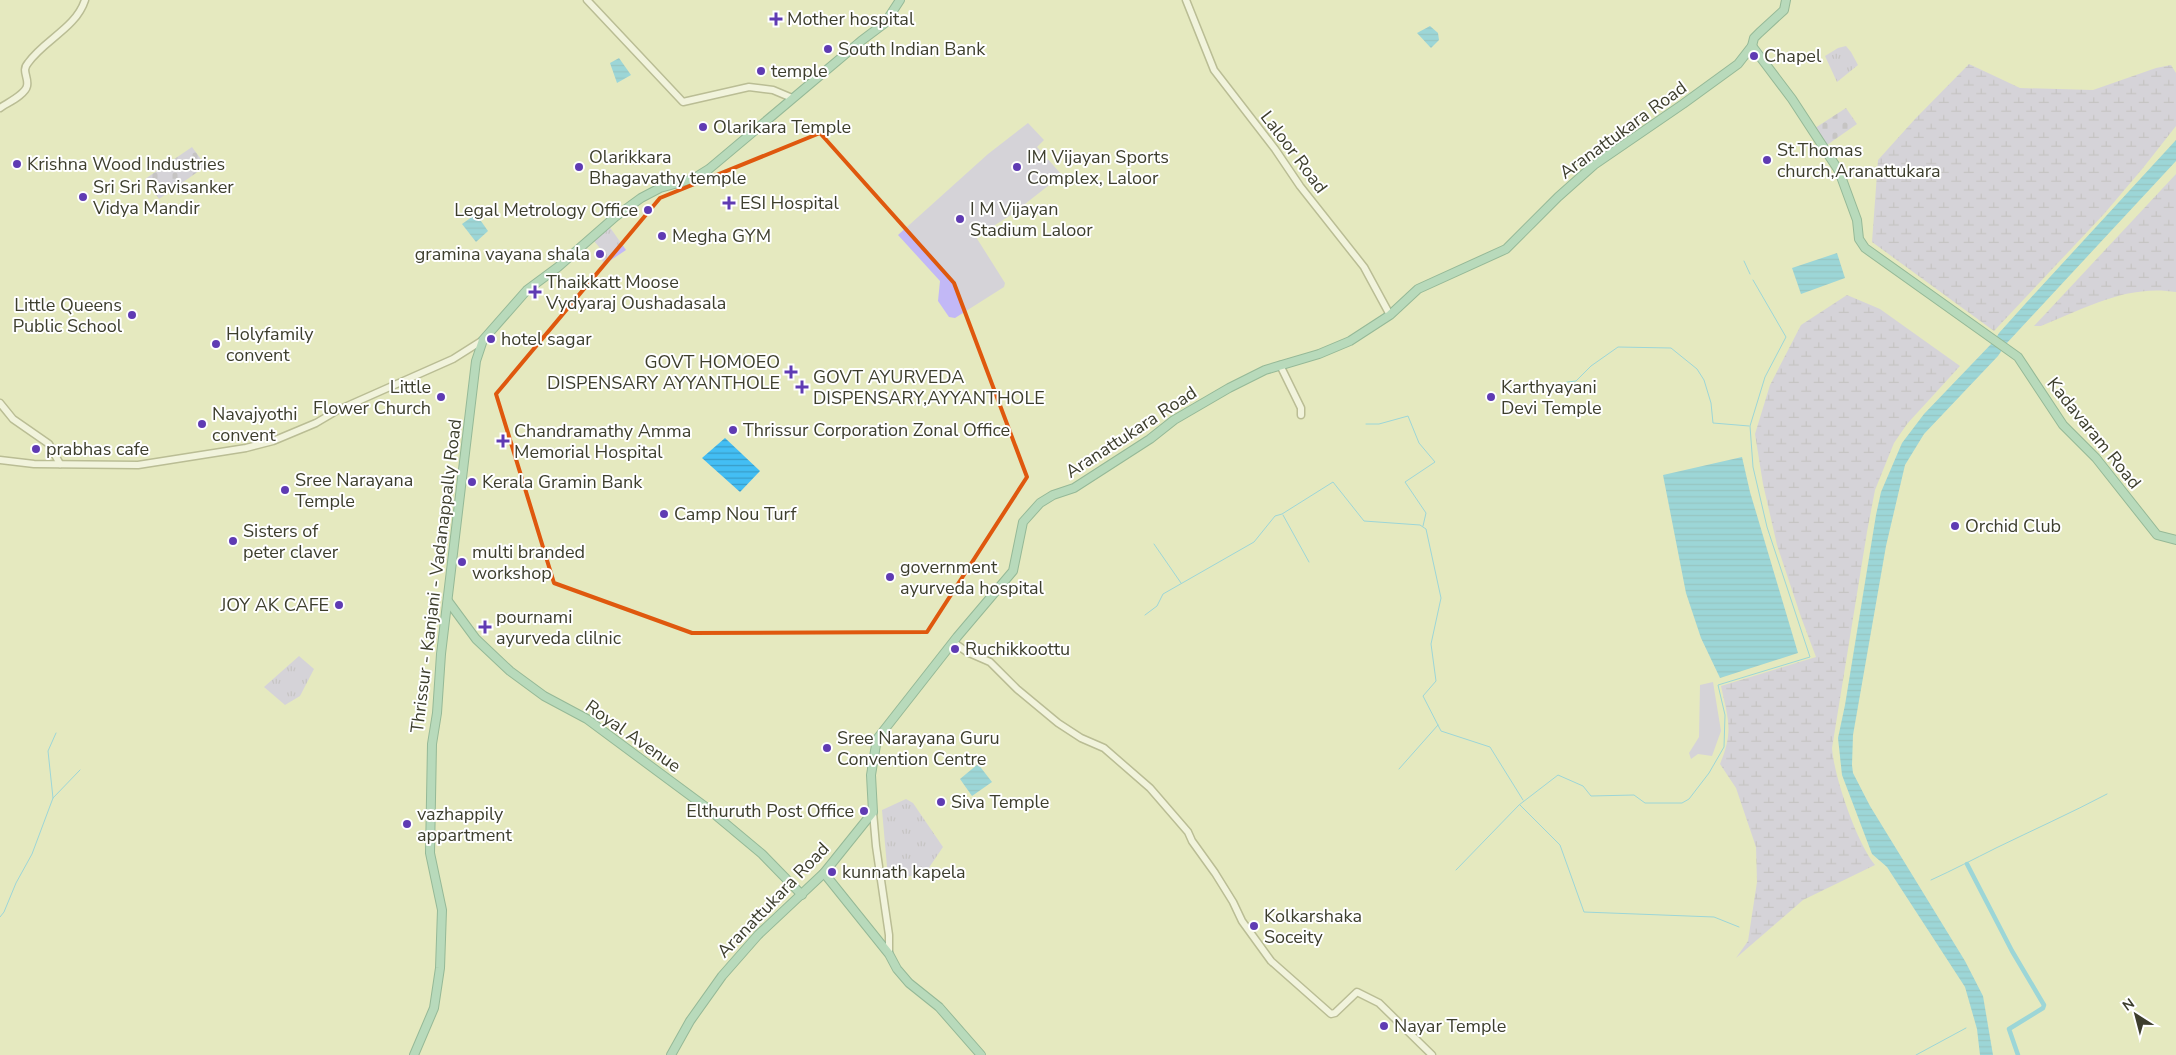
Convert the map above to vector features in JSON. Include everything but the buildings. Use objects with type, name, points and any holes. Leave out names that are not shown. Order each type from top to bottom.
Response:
[{"type":"main road","name":"Thrissur - Kanjani - Vadanappally Road","points":[[414,1055],[434,1008],[440,968],[442,910],[430,853],[432,744],[476,361],[483,340],[527,290],[584,245],[615,217],[650,193],[700,176],[885,23],[900,0]]},
{"type":"main road","name":"Aranattukara Road","points":[[671,1055],[690,1021],[722,976],[758,935],[824,873],[873,812],[871,775],[877,739],[953,642],[1013,571],[1022,522],[1040,503],[1053,495],[1074,488],[1150,439],[1174,420],[1228,388],[1265,370],[1330,350],[1350,341],[1390,315],[1418,289],[1484,261],[1515,242],[1558,197],[1594,165],[1743,59],[1752,46],[1754,38],[1784,10],[1786,0]]},
{"type":"main road","name":"Kadavaram Road","points":[[1752,46],[1792,100],[1839,170],[1857,220],[1858,239],[1865,248],[1941,303],[1993,337],[2018,357],[2063,425],[2096,458],[2156,535],[2176,540]]},
{"type":"main road","name":"Royal Avenue","points":[[448,601],[476,639],[510,671],[544,696],[593,723],[707,808],[762,854],[802,894]]},
{"type":"main road","points":[[824,873],[909,982],[939,1007],[981,1055]]},
{"type":"street","points":[[0,108],[25,90],[27,82],[24,72],[28,62],[67,26],[82,9],[86,0]]},
{"type":"street","points":[[587,0],[683,102],[749,87],[773,90],[792,98]]},
{"type":"street","name":"Laloor Road","points":[[1186,0],[1214,70],[1275,149],[1300,186],[1364,266],[1390,315]]},
{"type":"street","points":[[0,460],[60,464],[138,465],[234,450],[264,443],[316,423],[338,410],[453,359],[483,340]]},
{"type":"street","points":[[1280,366],[1301,408],[1300,416]]},
{"type":"street","points":[[0,403],[13,419],[48,444],[60,464]]},
{"type":"street","points":[[953,642],[967,652],[990,662],[1021,693],[1058,723],[1081,738],[1104,748],[1150,788],[1188,832],[1192,841],[1218,877],[1242,922],[1271,961],[1331,1014],[1335,1013],[1357,992],[1379,1003],[1432,1055]]},
{"type":"street","points":[[873,812],[889,936],[889,954]]},
{"type":"highlighted area","points":[[820,133],[954,283],[1027,477],[927,632],[692,633],[554,583],[496,394],[660,198]]},
{"type":"green space","points":[[1846,46],[1858,65],[1837,82],[1825,56],[1838,48]]},
{"type":"green space","points":[[1969,64],[2020,88],[2093,90],[2156,68],[2171,65],[2176,73],[2176,126],[2104,214],[1994,331],[1872,242],[1878,160]]},
{"type":"green space","points":[[1846,108],[1857,124],[1827,145],[1815,128]]},
{"type":"green space","name":"I M Vijayan Stadium Laloor","points":[[1028,123],[1044,140],[1037,147],[1062,175],[1011,215],[976,237],[1005,283],[1004,287],[955,318],[949,317],[938,301],[940,281],[898,235],[988,154]]},
{"type":"green space","points":[[192,147],[206,166],[159,199],[145,179]]},
{"type":"green space","points":[[2176,174],[2176,292],[2158,290],[2124,294],[2090,305],[2041,326],[2034,326]]},
{"type":"green space","points":[[609,226],[626,250],[605,264],[600,258],[604,253],[594,241]]},
{"type":"green space","points":[[1847,295],[1880,309],[1960,366],[1907,424],[1894,443],[1875,490],[1867,532],[1832,748],[1837,775],[1854,826],[1875,865],[1803,900],[1736,958],[1748,941],[1757,882],[1756,847],[1736,788],[1720,764],[1728,734],[1727,716],[1721,686],[1816,657],[1777,545],[1763,484],[1755,434],[1770,385],[1801,325]]},
{"type":"green space","points":[[299,656],[314,669],[300,696],[285,705],[264,687]]},
{"type":"green space","points":[[1713,682],[1721,731],[1712,756],[1698,754],[1691,759],[1689,753],[1699,737],[1700,685]]},
{"type":"green space","points":[[906,799],[913,803],[943,847],[924,875],[888,878],[882,810]]},
{"type":"water","points":[[1430,26],[1438,33],[1439,40],[1431,48],[1417,33]]},
{"type":"water","points":[[619,58],[631,75],[617,83],[610,63]]},
{"type":"water","points":[[2176,140],[2176,161],[1924,434],[1905,465],[1886,546],[1853,735],[1853,773],[1870,806],[1965,961],[1983,996],[1993,1055],[1980,1055],[1977,1029],[1965,987],[1887,867],[1872,854],[1842,775],[1838,738],[1876,515],[1881,492],[1902,443],[1924,414],[1994,341],[2026,303]]},
{"type":"water","points":[[476,214],[488,231],[476,242],[462,224]]},
{"type":"water","points":[[1837,253],[1845,278],[1801,294],[1792,268]]},
{"type":"water","points":[[725,438],[760,471],[740,492],[702,458]]},
{"type":"water","points":[[1742,457],[1750,492],[1798,653],[1720,678],[1701,638],[1686,593],[1663,475]]},
{"type":"water","points":[[978,764],[992,782],[972,796],[960,779]]},
{"type":"waterway","points":[[1744,261],[1750,274]]},
{"type":"waterway","points":[[1456,870],[1519,805],[1558,775],[1583,786],[1591,796],[1634,795],[1645,803],[1682,803],[1689,799],[1709,773],[1724,747],[1725,715],[1718,685],[1810,657],[1767,527],[1753,467],[1750,426],[1765,377],[1786,337],[1753,280]]},
{"type":"waterway","points":[[1551,389],[1567,382],[1576,381],[1591,366],[1618,347],[1671,348],[1697,369],[1704,380],[1711,403],[1713,423],[1749,426]]},
{"type":"waterway","points":[[1366,424],[1379,424],[1408,416],[1419,443],[1435,462],[1405,482],[1426,513],[1423,526]]},
{"type":"waterway","points":[[1145,615],[1157,606],[1163,594],[1254,542],[1275,516],[1282,514],[1333,482],[1364,521],[1420,525],[1426,529],[1441,598],[1431,644],[1436,681],[1423,696],[1441,731],[1490,747],[1523,800]]},
{"type":"waterway","points":[[1283,515],[1309,562]]},
{"type":"waterway","points":[[1154,544],[1181,583]]},
{"type":"waterway","points":[[1399,769],[1438,725]]},
{"type":"waterway","points":[[53,798],[48,751],[56,733]]},
{"type":"waterway","points":[[0,917],[32,854],[53,798],[80,770]]},
{"type":"waterway","points":[[1931,880],[2107,794]]},
{"type":"waterway","points":[[1520,805],[1560,845],[1584,912],[1714,917],[1739,927]]},
{"type":"waterway","points":[[1967,864],[2012,951],[2044,1005],[2043,1008],[2009,1029],[2018,1055]]},
{"type":"waterway","points":[[1916,1055],[1966,1028]]},
{"type":"place","name":"Mother hospital","points":[[776,19]]},
{"type":"place","name":"South Indian Bank","points":[[828,49]]},
{"type":"place","name":"Chapel","points":[[1754,56]]},
{"type":"place","name":"temple","points":[[761,71]]},
{"type":"place","name":"Olarikara Temple","points":[[703,127]]},
{"type":"place","name":"St.Thomas church,Aranattukara","points":[[1767,160]]},
{"type":"place","name":"Krishna Wood Industries","points":[[17,164]]},
{"type":"place","name":"Olarikkara Bhagavathy temple","points":[[579,167]]},
{"type":"place","name":"IM Vijayan Sports Complex, Laloor","points":[[1017,167]]},
{"type":"place","name":"Sri Sri Ravisanker Vidya Mandir","points":[[83,197]]},
{"type":"place","name":"ESI Hospital","points":[[729,203]]},
{"type":"place","name":"Legal Metrology Office","points":[[648,210]]},
{"type":"place","name":"I M Vijayan Stadium Laloor","points":[[960,219]]},
{"type":"place","name":"Megha GYM","points":[[662,236]]},
{"type":"place","name":"gramina vayana shala","points":[[600,254]]},
{"type":"place","name":"Thaikkatt Moose Vydyaraj Oushadasala","points":[[535,292]]},
{"type":"place","name":"Little Queens Public School","points":[[132,315]]},
{"type":"place","name":"hotel sagar","points":[[491,339]]},
{"type":"place","name":"Holyfamily convent","points":[[216,344]]},
{"type":"place","name":"GOVT HOMOEO DISPENSARY AYYANTHOLE","points":[[791,372]]},
{"type":"place","name":"GOVT AYURVEDA DISPENSARY,AYYANTHOLE","points":[[802,387]]},
{"type":"place","name":"Little Flower Church","points":[[441,397]]},
{"type":"place","name":"Karthyayani Devi Temple","points":[[1491,397]]},
{"type":"place","name":"Navajyothi convent","points":[[202,424]]},
{"type":"place","name":"Thrissur Corporation Zonal Office","points":[[733,430]]},
{"type":"place","name":"Chandramathy Amma Memorial Hospital","points":[[503,441]]},
{"type":"place","name":"prabhas cafe","points":[[36,449]]},
{"type":"place","name":"Kerala Gramin Bank","points":[[472,482]]},
{"type":"place","name":"Sree Narayana Temple","points":[[285,490]]},
{"type":"place","name":"Camp Nou Turf","points":[[664,514]]},
{"type":"place","name":"Orchid Club","points":[[1955,526]]},
{"type":"place","name":"Sisters of peter claver","points":[[233,541]]},
{"type":"place","name":"multi branded workshop","points":[[462,562]]},
{"type":"place","name":"government ayurveda hospital","points":[[890,577]]},
{"type":"place","name":"JOY AK CAFE","points":[[339,605]]},
{"type":"place","name":"pournami ayurveda clilnic","points":[[485,627]]},
{"type":"place","name":"Ruchikkoottu","points":[[955,649]]},
{"type":"place","name":"Sree Narayana Guru Convention Centre","points":[[827,748]]},
{"type":"place","name":"Siva Temple","points":[[941,802]]},
{"type":"place","name":"Elthuruth Post Office","points":[[864,811]]},
{"type":"place","name":"vazhappily appartment","points":[[407,824]]},
{"type":"place","name":"kunnath kapela","points":[[832,872]]},
{"type":"place","name":"Kolkarshaka Soceity","points":[[1254,926]]},
{"type":"place","name":"Nayar Temple","points":[[1384,1026]]}]
